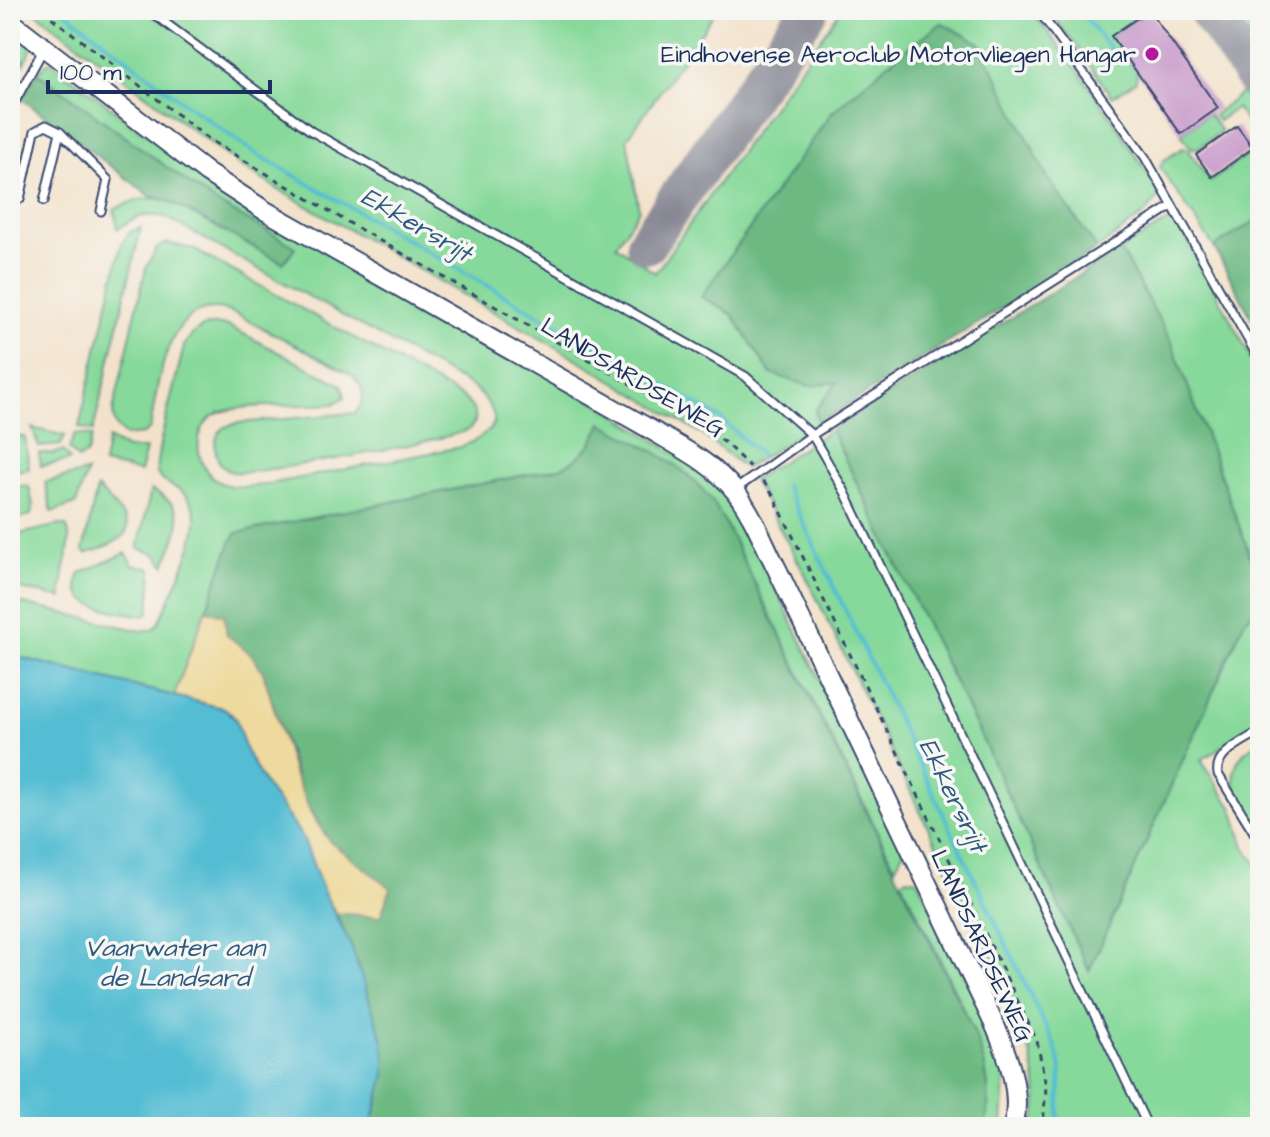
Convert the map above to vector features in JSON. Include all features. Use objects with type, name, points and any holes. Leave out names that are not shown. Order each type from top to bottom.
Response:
[{"type":"street","name":"LANDSARDSEWEG","points":[[10,21],[207,173],[264,210],[648,428],[702,461],[734,490],[777,569],[996,1028],[1013,1075],[1016,1097],[1013,1127]]},
{"type":"lane","points":[[148,10],[311,131],[745,376],[812,435],[852,507],[1148,1127]]},
{"type":"lane","points":[[1038,10],[1060,36],[1145,157],[1260,361]]},
{"type":"lane","points":[[10,117],[13,105],[45,48]]},
{"type":"lane","points":[[20,199],[35,131],[46,125],[60,132],[108,180],[101,211]]},
{"type":"lane","points":[[44,201],[60,132]]},
{"type":"lane","points":[[734,490],[812,435],[1172,206]]},
{"type":"lane","points":[[1260,731],[1221,757],[1217,766],[1218,774],[1260,842]]},
{"type":"path","points":[[42,10],[210,140],[690,418],[724,442],[756,474],[773,495],[1037,1041],[1046,1086],[1043,1127]]},
{"type":"green space","points":[[33,10],[717,10],[627,139],[639,210],[616,245],[655,273],[841,10],[1029,10],[1082,76],[1161,194],[1146,213],[1097,249],[1047,177],[832,112],[702,296],[732,314],[771,374],[838,382],[815,411],[818,423],[745,468],[703,435],[577,359],[238,164]]},
{"type":"green space","points":[[1048,10],[1147,10],[1112,36],[1137,72],[1136,81],[1112,97]]},
{"type":"green space","points":[[1223,10],[1260,10],[1260,61]]},
{"type":"green space","points":[[942,23],[980,43],[1047,177],[1097,249],[818,423],[815,411],[837,382],[810,386],[771,374],[732,314],[701,297],[832,112],[898,55]]},
{"type":"green space","points":[[10,28],[32,47],[26,61],[10,49]]},
{"type":"green space","points":[[10,49],[26,61],[10,83]]},
{"type":"green space","points":[[51,62],[147,135],[601,405],[711,477],[748,532],[904,851],[895,867],[725,523],[708,496],[674,464],[603,424],[586,450],[560,468],[232,540],[174,696],[10,655],[10,601],[142,631],[153,629],[159,623],[188,556],[196,518],[188,497],[159,476],[157,465],[184,346],[202,327],[228,326],[342,385],[345,397],[333,404],[238,408],[215,415],[201,430],[199,450],[201,461],[212,478],[226,485],[264,485],[461,447],[484,435],[494,422],[491,407],[474,388],[165,217],[140,217],[118,229],[114,209],[141,199],[169,201],[283,263],[285,241],[213,201],[38,73]]},
{"type":"green space","points":[[38,73],[213,201],[296,247],[283,263],[169,201],[150,196],[21,98]]},
{"type":"green space","points":[[1245,90],[1260,111],[1260,142],[1236,108],[1218,121],[1214,115]]},
{"type":"green space","points":[[1209,114],[1221,131],[1198,148],[1191,148],[1181,134]]},
{"type":"green space","points":[[1260,142],[1260,218],[1214,247],[1160,168],[1163,161],[1186,148],[1211,181],[1254,150]]},
{"type":"green space","points":[[1175,217],[1260,374],[1260,583],[1172,343],[1120,250]]},
{"type":"green space","points":[[1260,218],[1260,334],[1214,247]]},
{"type":"green space","points":[[141,228],[93,431],[79,427],[122,243],[131,231]]},
{"type":"green space","points":[[167,243],[193,249],[464,398],[475,413],[473,425],[456,434],[393,448],[274,469],[232,472],[221,464],[216,451],[217,438],[225,427],[237,423],[355,413],[362,403],[363,393],[351,374],[236,314],[213,309],[195,314],[181,326],[170,344],[163,365],[150,429],[143,434],[126,436],[116,425],[113,411],[146,268],[157,248]]},
{"type":"green space","points":[[1120,250],[1172,343],[1260,583],[1260,603],[1244,622],[1089,971],[978,730],[831,430]]},
{"type":"green space","points":[[602,423],[686,473],[711,499],[725,523],[974,1032],[987,1079],[985,1127],[371,1127],[380,1096],[382,1038],[351,946],[336,913],[380,916],[350,859],[330,842],[302,796],[263,672],[227,635],[224,615],[206,610],[237,533],[560,468],[586,450]]},
{"type":"green space","points":[[32,428],[65,436],[61,445],[39,447]]},
{"type":"green space","points":[[831,430],[978,730],[1089,970],[1244,622],[1260,603],[1260,722],[1201,760],[1233,809],[1245,847],[1260,869],[1260,1127],[1034,1127],[1036,1090],[1031,1055],[1005,986],[805,574],[753,480]]},
{"type":"green space","points":[[75,434],[92,436],[87,454],[78,459],[69,449]]},
{"type":"green space","points":[[21,436],[25,438],[29,469],[10,472],[10,444]]},
{"type":"green space","points":[[108,439],[127,449],[146,449],[140,472],[103,464]]},
{"type":"green space","points":[[63,451],[70,460],[41,466],[39,453]]},
{"type":"green space","points":[[87,472],[76,504],[52,512],[45,482]]},
{"type":"green space","points":[[26,485],[33,505],[31,515],[10,521],[10,489]]},
{"type":"green space","points":[[97,488],[120,512],[127,528],[117,541],[86,554],[83,551]]},
{"type":"green space","points":[[151,490],[173,505],[179,522],[165,565],[156,554],[138,548]]},
{"type":"green space","points":[[66,526],[69,533],[62,598],[11,587],[11,536]]},
{"type":"green space","points":[[126,553],[133,565],[152,571],[149,613],[143,616],[96,606],[80,594],[77,585],[80,573]]},
{"type":"green space","points":[[1260,742],[1260,835],[1239,798],[1234,773],[1246,751]]},
{"type":"green space","points":[[907,878],[918,880],[982,1010],[1005,1077],[1002,1127],[985,1127],[988,1088],[980,1051],[901,881]]},
{"type":"sand","points":[[206,610],[224,615],[227,635],[251,654],[263,672],[293,772],[312,815],[330,842],[391,888],[380,917],[336,913],[324,893],[303,838],[264,783],[246,751],[236,719],[226,709],[174,696]]},
{"type":"water","name":"Vaarwater aan de Landsard","points":[[10,655],[226,709],[236,720],[246,751],[264,783],[303,838],[324,893],[351,946],[382,1038],[385,1075],[371,1127],[10,1127]]},
{"type":"building","name":"Eindhovense Aeroclub Motorvliegen Hangar","points":[[1149,10],[1218,108],[1181,134],[1111,36]]},
{"type":"building","points":[[1237,126],[1253,148],[1212,177],[1196,155]]},
{"type":"waterway","name":"Ekkersrijt","points":[[63,10],[255,153],[720,418],[761,455]]},
{"type":"waterway","name":"Ekkersrijt","points":[[1079,10],[1121,62]]},
{"type":"waterway","name":"Ekkersrijt","points":[[785,485],[1055,1046],[1061,1068],[1058,1127]]},
{"type":"taxiway","points":[[646,244],[809,10]]},
{"type":"taxiway","points":[[1208,10],[1260,85]]},
{"type":"place","name":"Eindhovense Aeroclub Motorvliegen Hangar","points":[[1152,54]]}]
